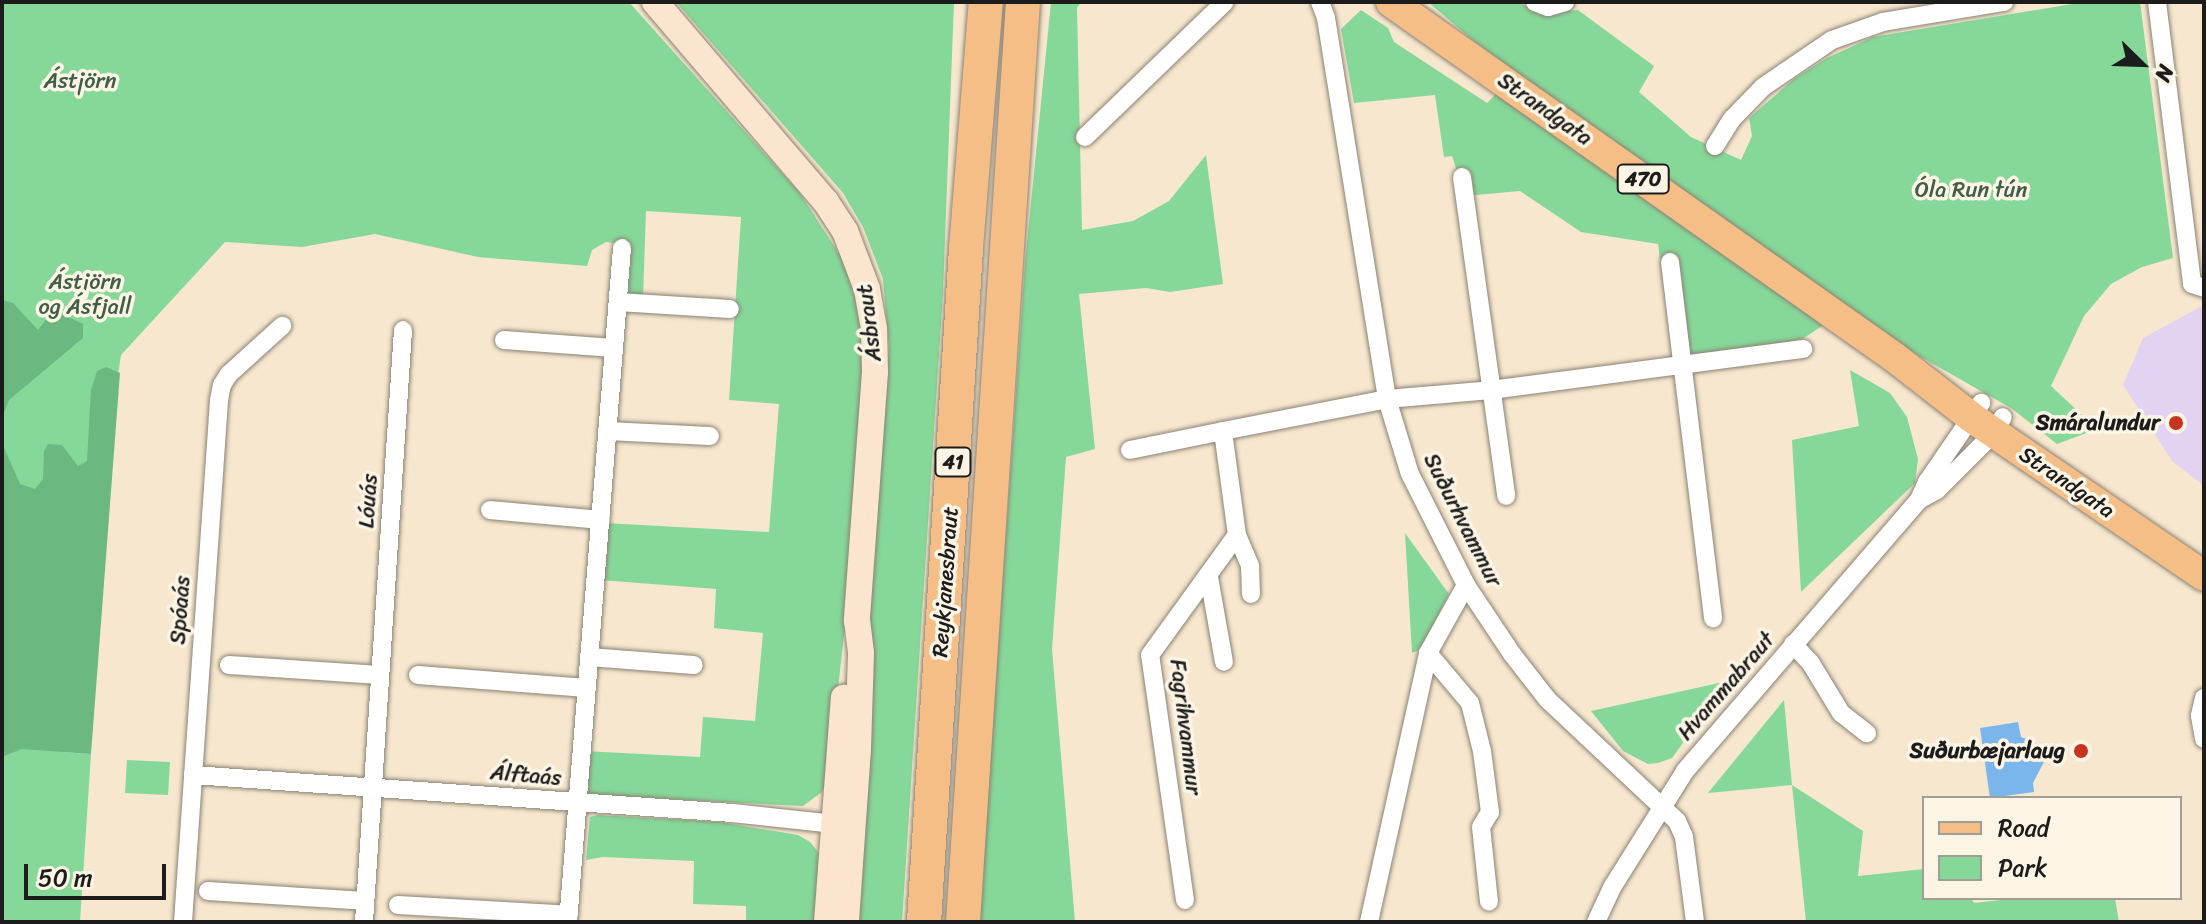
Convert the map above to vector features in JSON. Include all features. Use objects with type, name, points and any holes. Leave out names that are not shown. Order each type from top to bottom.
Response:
[{"type":"highway","name":"Reykjanesbraut","points":[[924,922],[966,248],[986,2]]},
{"type":"highway","name":"Reykjanesbraut","points":[[963,922],[1023,2]]},
{"type":"main road","name":"Strandgata","points":[[1391,2],[1894,357],[1916,366],[2196,557],[2204,592]]},
{"type":"street","name":"Ásbraut","points":[[655,2],[804,173],[845,231],[859,260],[871,308],[875,372],[857,620],[848,650],[843,825],[846,922]]},
{"type":"street","points":[[1085,137],[1225,2]]},
{"type":"street","name":"Suðurhvammur","points":[[1320,2],[1326,18],[1387,399],[1410,474],[1466,585],[1548,700],[1677,821],[1684,837],[1695,922]]},
{"type":"street","points":[[1535,2],[1548,7],[1565,2]]},
{"type":"street","points":[[1715,146],[1732,119],[1763,87],[1832,40],[1883,22],[2004,2]]},
{"type":"street","points":[[2157,2],[2192,284],[2204,288]]},
{"type":"street","points":[[1462,177],[1506,496]]},
{"type":"street","points":[[398,905],[568,918],[622,248]]},
{"type":"street","points":[[1670,262],[1713,618]]},
{"type":"street","points":[[618,302],[730,309]]},
{"type":"street","name":"Spóaás","points":[[183,922],[222,385],[282,326]]},
{"type":"street","name":"Lóuás","points":[[364,922],[403,330]]},
{"type":"street","points":[[504,340],[614,348]]},
{"type":"street","points":[[1130,450],[1387,399],[1491,390],[1803,349]]},
{"type":"street","name":"Hvammabraut","points":[[1596,922],[1661,806],[1695,758],[1919,500],[1927,482],[1987,417]]},
{"type":"street","name":"Hvammabraut","points":[[1919,500],[1937,490],[1987,417]]},
{"type":"street","points":[[607,431],[710,436]]},
{"type":"street","points":[[1223,431],[1237,535],[1250,566],[1251,594]]},
{"type":"street","points":[[490,510],[601,520]]},
{"type":"street","name":"Fagrihvammur","points":[[1185,900],[1150,655],[1237,535]]},
{"type":"street","name":"Fagrihvammur","points":[[1209,577],[1224,662]]},
{"type":"street","points":[[1369,922],[1428,653],[1466,585]]},
{"type":"street","points":[[1793,644],[1810,662],[1841,713],[1867,733]]},
{"type":"street","points":[[1428,653],[1470,703],[1482,751],[1490,812],[1481,827],[1489,902]]},
{"type":"street","points":[[589,657],[694,665]]},
{"type":"street","points":[[229,665],[380,675]]},
{"type":"street","points":[[418,675],[587,688]]},
{"type":"street","points":[[2204,698],[2200,716],[2204,739]]},
{"type":"street","name":"Álftaás","points":[[193,775],[843,825]]},
{"type":"street","name":"Ásbraut","points":[[827,922],[843,825]]},
{"type":"street","points":[[208,891],[365,901]]},
{"type":"shaded area","name":"Smáralundur","points":[[2204,305],[2204,486],[2172,461],[2123,385],[2143,338]]},
{"type":"green space","points":[[2,2],[629,2],[799,192],[842,258],[854,294],[861,327],[864,369],[844,635],[828,779],[822,792],[803,806],[587,795],[584,751],[700,757],[703,717],[755,721],[763,633],[714,628],[716,589],[600,580],[605,523],[769,532],[779,404],[729,400],[741,217],[646,211],[643,298],[624,297],[629,245],[606,242],[592,250],[587,266],[478,257],[375,234],[302,247],[225,242],[121,355],[63,752],[91,754],[80,922],[2,922]]},
{"type":"green space","points":[[676,2],[954,2],[943,293],[902,922],[855,922],[870,581],[889,347],[883,279],[863,227],[843,193]]},
{"type":"green space","points":[[1051,2],[1081,2],[1077,8],[1082,230],[1133,221],[1169,201],[1206,155],[1223,284],[1170,292],[1146,288],[1079,294],[1095,449],[1066,457],[1052,649],[1075,922],[979,922],[1025,263]]},
{"type":"green space","name":"Óla Run tún","points":[[1428,2],[1518,2],[1540,13],[1578,10],[1654,66],[1639,92],[1691,137],[1741,160],[1752,136],[1749,118],[1794,79],[1827,58],[1873,37],[2084,2],[2140,2],[2173,258],[2142,267],[2111,284],[2084,316],[2051,386],[2082,415],[2092,431],[2057,444],[2011,408],[1919,356],[1717,218],[1475,42]]},
{"type":"green space","points":[[1361,10],[1388,28],[1394,42],[1487,103],[1498,92],[1827,323],[1785,350],[1673,359],[1658,244],[1581,232],[1520,191],[1465,196],[1452,156],[1444,157],[1435,95],[1354,103],[1341,29]]},
{"type":"green space","points":[[2,300],[13,303],[38,330],[50,314],[58,312],[83,324],[83,338],[9,400],[2,418]]},
{"type":"green space","points":[[106,367],[120,373],[91,754],[22,749],[4,756],[2,774],[2,443],[20,484],[35,489],[43,479],[44,451],[48,444],[62,445],[78,466],[87,461],[91,390],[97,371]]},
{"type":"green space","points":[[1850,370],[1890,393],[1907,417],[1918,459],[1915,483],[1801,592],[1792,440],[1859,426]]},
{"type":"green space","points":[[1405,533],[1449,594],[1421,649],[1412,653]]},
{"type":"green space","points":[[1728,681],[1672,758],[1658,763],[1648,764],[1623,751],[1591,711]]},
{"type":"green space","points":[[1784,700],[1792,785],[1708,793]]},
{"type":"green space","points":[[127,760],[170,762],[168,795],[125,793]]},
{"type":"green space","points":[[1792,785],[1863,831],[1858,876],[1922,869],[1922,900],[1972,900],[1974,903],[2000,900],[2115,900],[2119,922],[1806,922]]},
{"type":"green space","points":[[590,817],[719,822],[798,835],[810,842],[819,853],[820,922],[746,922],[746,906],[693,904],[694,861],[603,857],[586,860]]},
{"type":"water","points":[[2018,722],[2021,737],[2044,746],[2046,758],[2033,783],[2034,792],[1990,796],[1980,728]]},
{"type":"place","name":"Smáralundur","points":[[2176,423]]},
{"type":"place","name":"Suðurbæjarlaug","points":[[2081,751]]},
{"type":"park label","name":"Ástjörn","points":[[80,81]]},
{"type":"park label","name":"Ástjörn og Ásfjall","points":[[85,294]]}]
